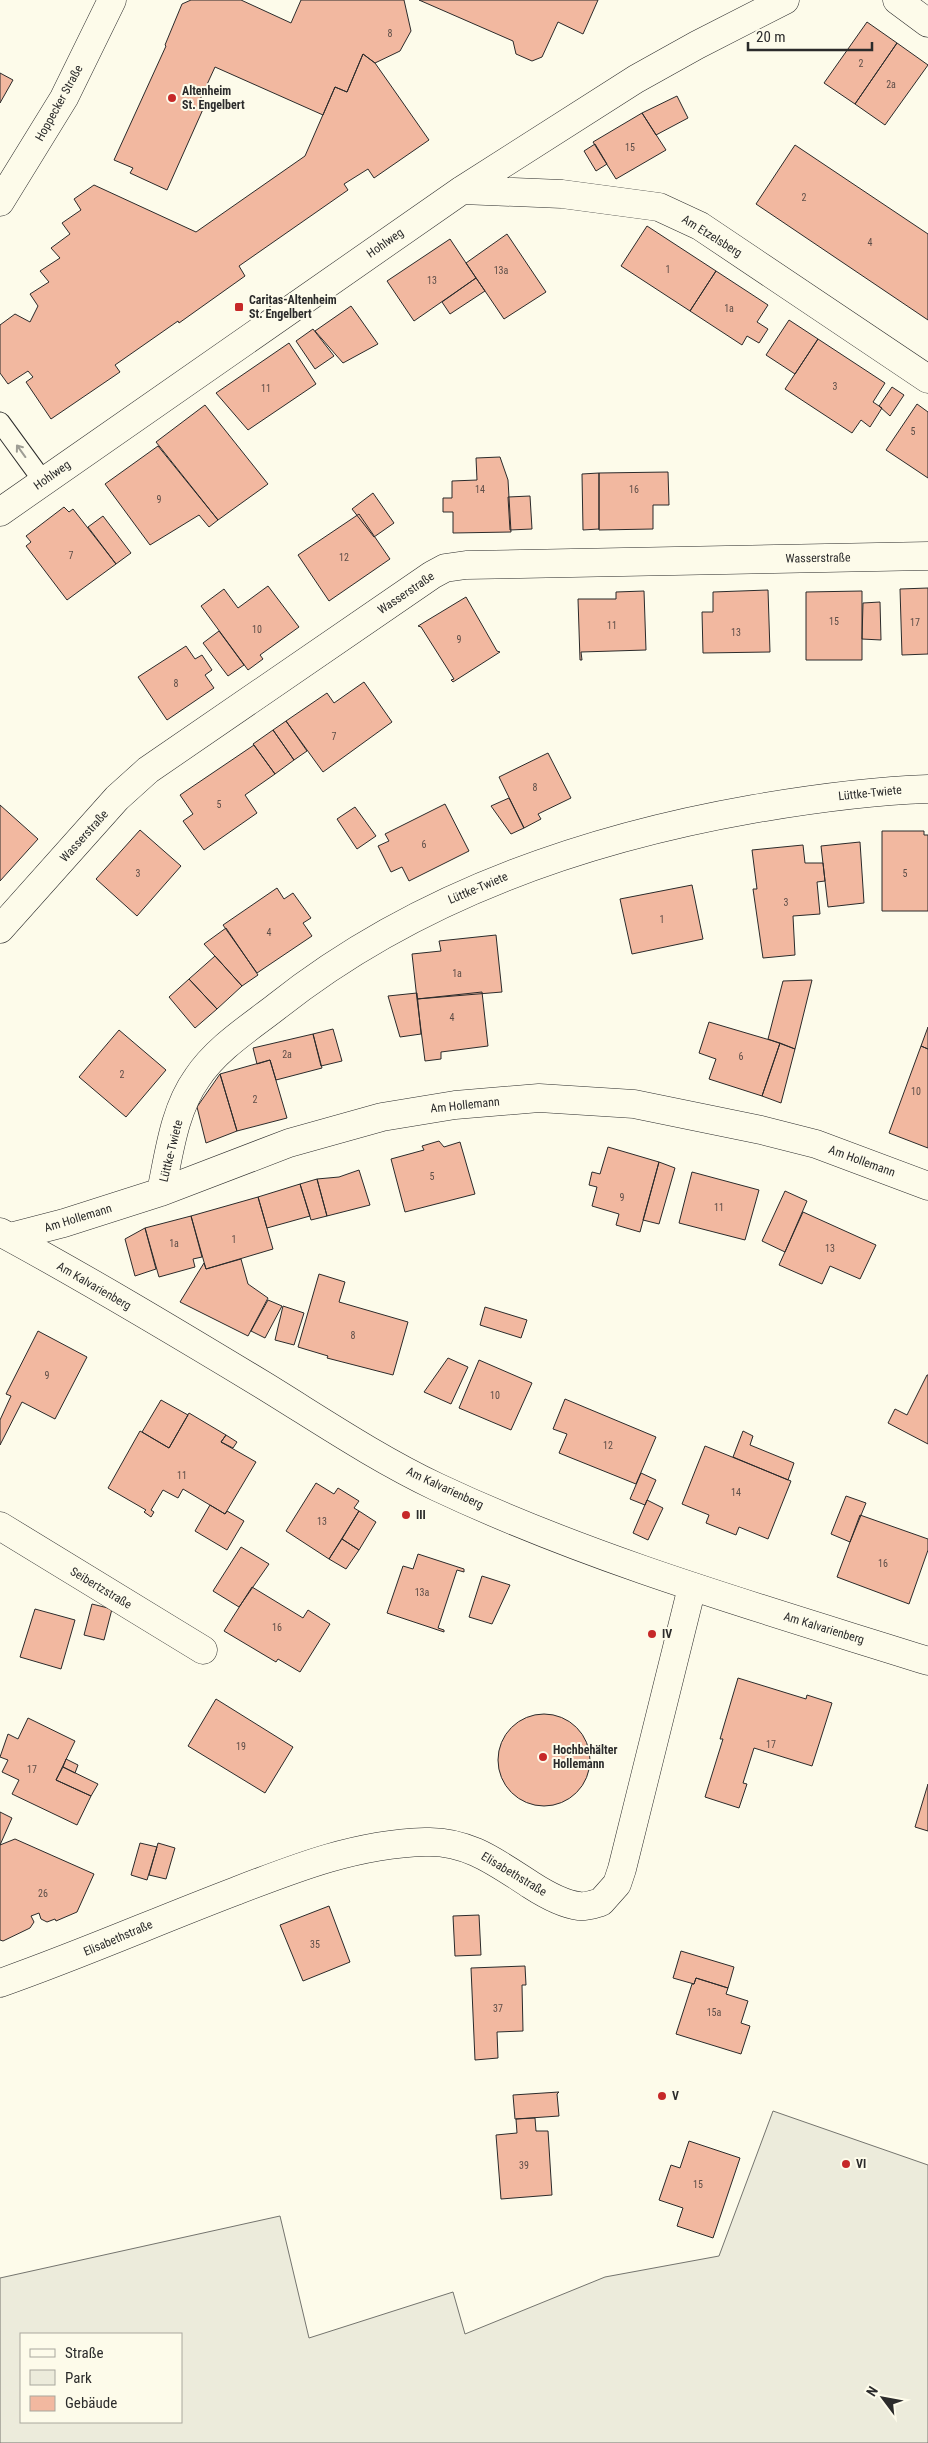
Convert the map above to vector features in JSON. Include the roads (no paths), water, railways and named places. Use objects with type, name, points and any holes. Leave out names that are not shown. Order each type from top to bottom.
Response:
[{"type":"street","name":"Hohlweg","points":[[0,512],[462,190],[636,79],[697,45],[786,0]]},
{"type":"street","points":[[897,0],[928,23]]},
{"type":"street","name":"Hoppecker Straße","points":[[0,202],[64,98],[108,3]]},
{"type":"street","name":"Am Etzelsberg","points":[[462,190],[562,194],[652,206],[672,211],[700,226],[928,379]]},
{"type":"street","name":"Wasserstraße","points":[[0,929],[117,798],[148,770],[432,575],[445,568],[466,565],[928,556]]},
{"type":"street","name":"Lüttke-Twiete","points":[[161,1192],[176,1126],[187,1094],[206,1066],[303,986],[349,955],[420,914],[501,878],[588,848],[664,827],[794,802],[889,791],[928,789]]},
{"type":"street","name":"Am Hollemann","points":[[5,1235],[64,1223],[161,1192],[289,1143],[382,1117],[455,1104],[539,1098],[634,1104],[761,1130],[816,1144],[928,1186]]},
{"type":"street","name":"Am Kalvarienberg","points":[[5,1235],[203,1349],[380,1458],[412,1474],[545,1533],[692,1587],[928,1661]]},
{"type":"street","name":"Seibertzstraße","points":[[0,1526],[203,1650]]},
{"type":"street","name":"Elisabethstraße","points":[[0,1983],[56,1964],[156,1922],[314,1861],[387,1844],[426,1842],[458,1845],[495,1861],[543,1893],[560,1900],[579,1906],[601,1902],[617,1884],[622,1869],[692,1587]]},
{"type":"lane","points":[[0,422],[43,481]]},
{"type":"place","name":"Altenheim St. Engelbert","points":[[172,98]]},
{"type":"place","name":"Caritas-Altenheim St. Engelbert","points":[[239,307]]},
{"type":"place","name":"III","points":[[406,1515]]},
{"type":"place","name":"IV","points":[[652,1634]]},
{"type":"place","name":"Hochbehälter Hollemann","points":[[543,1757]]},
{"type":"place","name":"V","points":[[662,2096]]},
{"type":"place","name":"VI","points":[[846,2164]]}]
